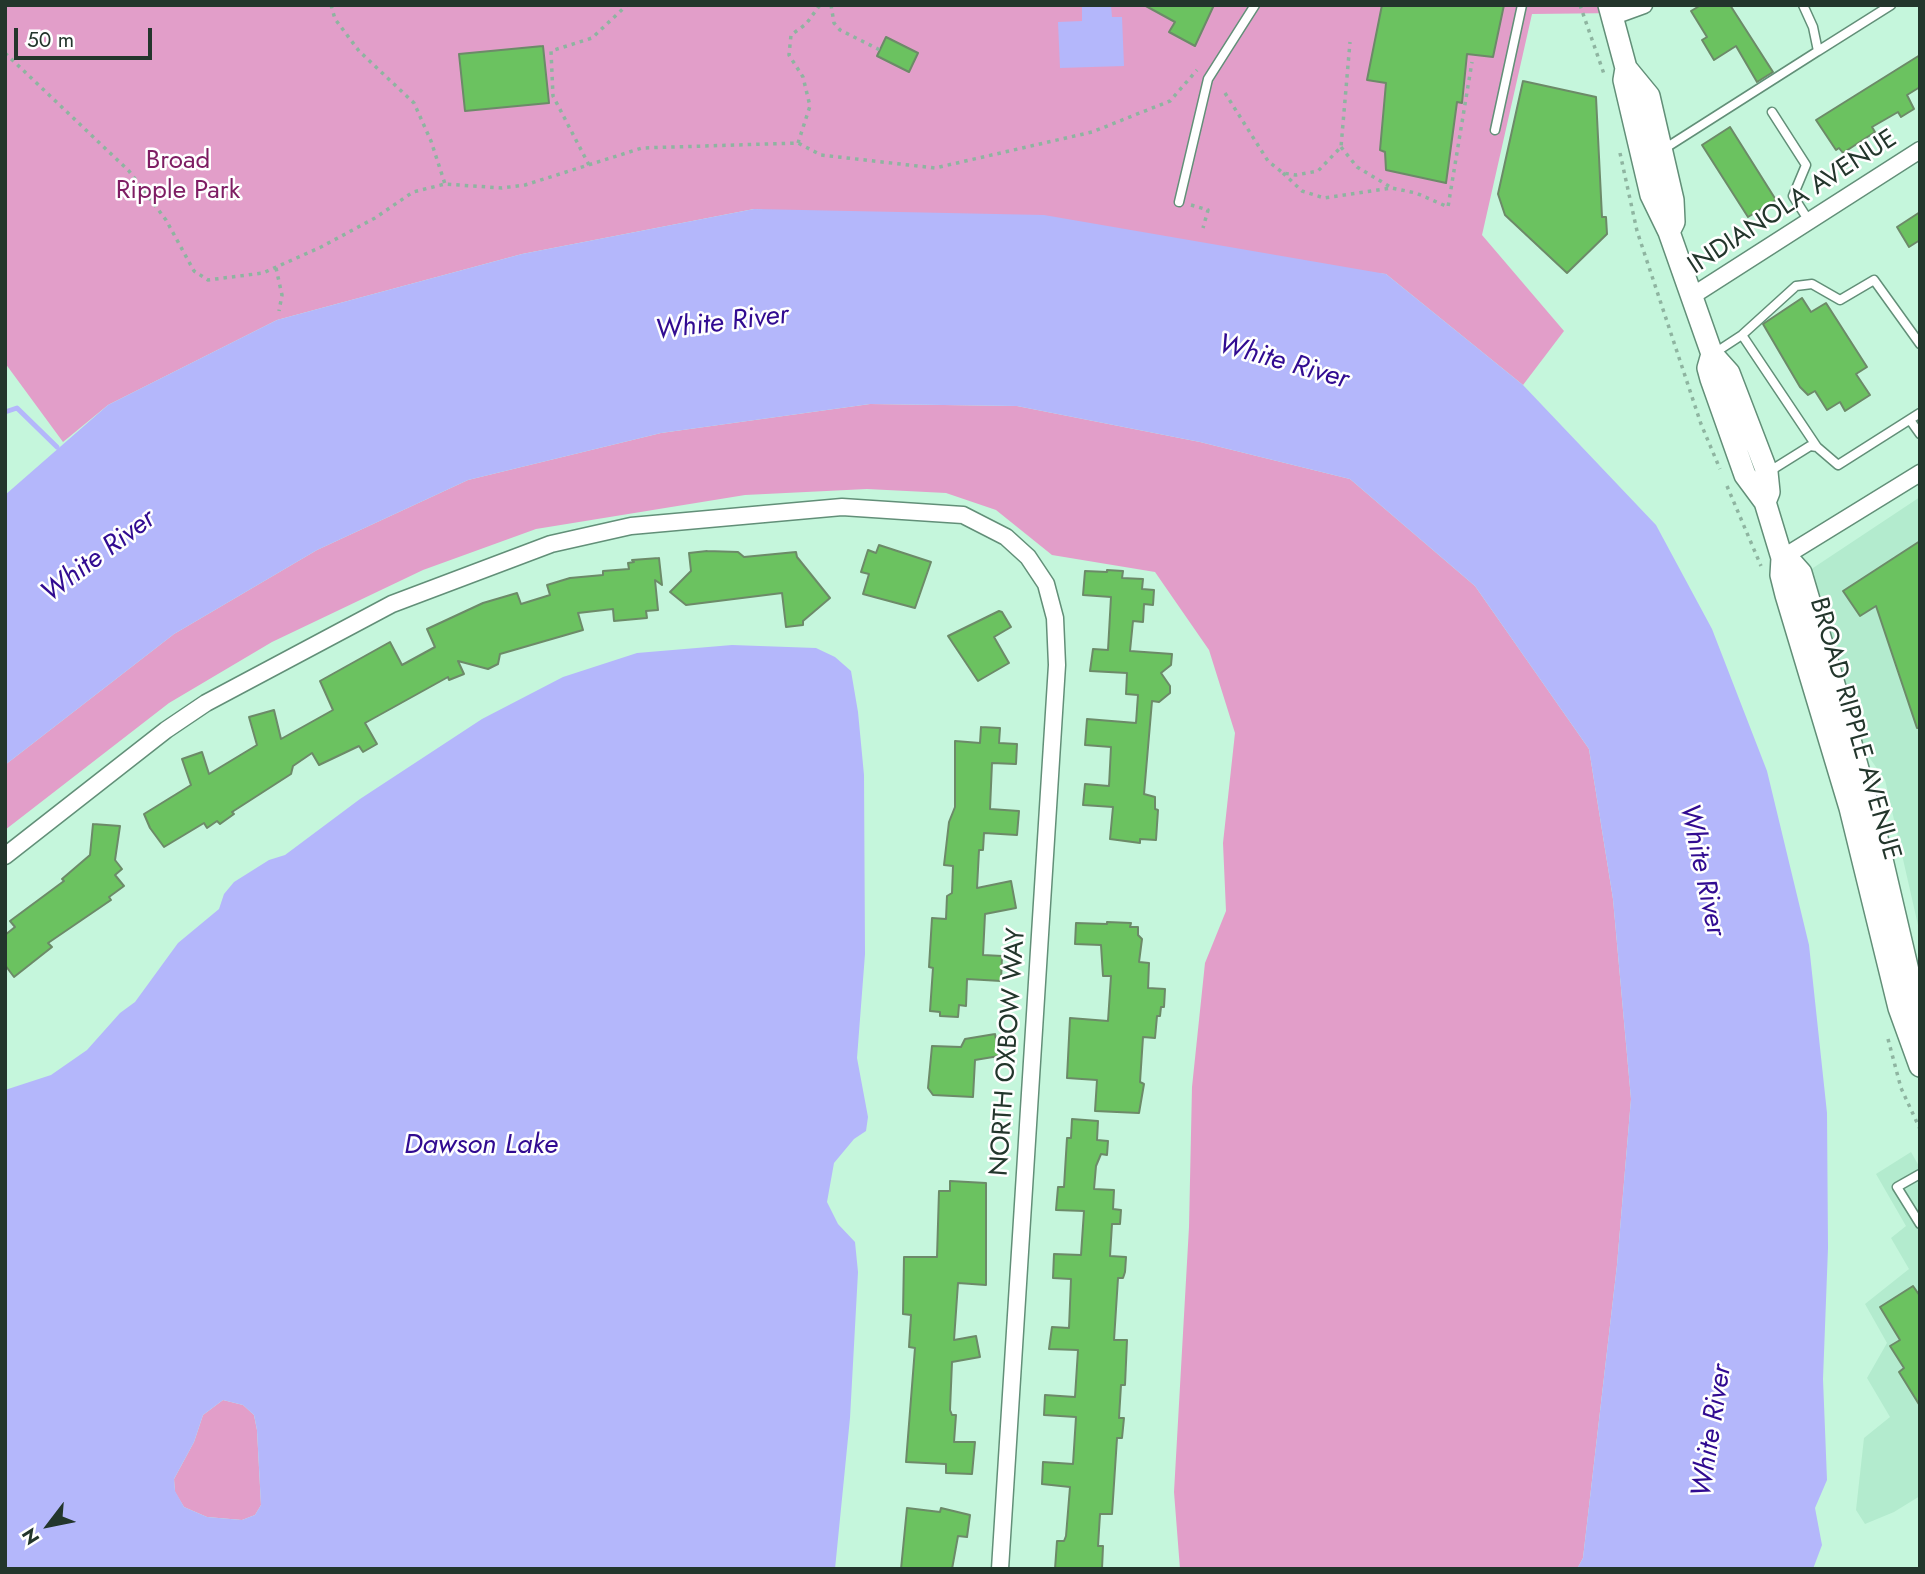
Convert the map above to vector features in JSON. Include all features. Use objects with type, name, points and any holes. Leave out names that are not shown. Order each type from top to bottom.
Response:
[{"type":"street","points":[[1610,11],[1644,5]]},
{"type":"street","name":"BROAD RIPPLE AVENUE","points":[[1610,11],[1626,68],[1649,96],[1673,200],[1674,222],[1669,232]]},
{"type":"street","name":"BROAD RIPPLE AVENUE","points":[[1626,68],[1624,80],[1648,186],[1669,232],[1712,354],[1729,373],[1767,472],[1769,492],[1765,502]]},
{"type":"street","name":"INDIANOLA AVENUE","points":[[1692,296],[1920,150]]},
{"type":"street","name":"BROAD RIPPLE AVENUE","points":[[1712,354],[1708,368],[1715,391],[1745,475],[1765,502],[1782,558],[1781,575],[1786,595],[1850,808],[1899,1008],[1917,1027],[1920,1066]]},
{"type":"street","points":[[1782,558],[1920,473]]},
{"type":"street","name":"NORTH OXBOW WAY","points":[[5,856],[166,730],[206,703],[392,604],[551,544],[631,526],[842,507],[963,515],[990,527],[1019,548],[1045,584],[1055,618],[1057,665],[1000,1569]]},
{"type":"lane","points":[[1179,202],[1208,79],[1255,5]]},
{"type":"lane","points":[[1495,130],[1522,5]]},
{"type":"lane","points":[[1803,5],[1818,51]]},
{"type":"lane","points":[[1661,151],[1692,134],[1891,5]]},
{"type":"lane","points":[[1772,112],[1806,165],[1793,196],[1809,221]]},
{"type":"lane","points":[[1712,354],[1742,335],[1796,286],[1812,284],[1840,300],[1874,280],[1920,344]]},
{"type":"lane","points":[[1742,335],[1817,447],[1838,465],[1920,413]]},
{"type":"lane","points":[[1910,419],[1920,434]]},
{"type":"lane","points":[[1767,472],[1810,446],[1817,447]]},
{"type":"lane","points":[[1920,1174],[1897,1187],[1920,1224]]},
{"type":"path","points":[[331,5],[335,19],[359,51],[414,103],[431,141],[445,184]]},
{"type":"path","points":[[589,165],[553,96],[551,51],[592,38],[628,5]]},
{"type":"path","points":[[798,143],[810,106],[803,76],[789,55],[791,35],[806,24],[820,5]]},
{"type":"path","points":[[831,5],[834,23],[840,30],[880,50]]},
{"type":"path","points":[[1283,173],[1296,175],[1318,171],[1341,147],[1350,42]]},
{"type":"path","points":[[5,53],[129,171],[166,220],[194,271],[208,280],[263,273],[276,268],[375,218],[413,192],[445,184],[502,188],[525,185],[642,148],[798,143],[821,155],[935,168],[1092,132],[1170,101],[1200,64]]},
{"type":"path","points":[[1341,147],[1357,167],[1392,188],[1416,193],[1448,207],[1472,62]]},
{"type":"path","points":[[1225,93],[1268,161],[1302,191],[1324,198],[1392,188]]},
{"type":"path","points":[[1179,202],[1208,210],[1203,228]]},
{"type":"path","points":[[276,268],[282,295],[279,312]]},
{"type":"path","points":[[1660,296],[1701,424],[1721,471]]},
{"type":"path","points":[[1726,483],[1766,577]]},
{"type":"path","points":[[1887,1034],[1901,1088],[1920,1129]]},
{"type":"shaded area","points":[[1920,497],[1920,934],[1885,780],[1862,747],[1810,570]]},
{"type":"shaded area","points":[[1911,1152],[1920,1168],[1920,1496],[1894,1512],[1865,1524],[1856,1510],[1864,1438],[1890,1417],[1867,1378],[1887,1343],[1865,1304],[1909,1269],[1891,1238],[1906,1226],[1876,1174]]},
{"type":"green space","name":"Broad Ripple Park","points":[[5,5],[1614,5],[1619,13],[1532,14],[1482,235],[1564,331],[1523,385],[1386,274],[754,209],[522,254],[277,320],[108,405],[63,442],[5,363]]},
{"type":"green space","points":[[870,404],[1017,406],[1200,442],[1350,479],[1475,586],[1589,749],[1613,899],[1631,1099],[1617,1265],[1583,1558],[1577,1569],[1180,1569],[1174,1492],[1189,1227],[1192,1087],[1205,963],[1226,911],[1223,843],[1235,733],[1209,650],[1155,572],[1052,555],[996,510],[946,493],[867,489],[745,495],[536,529],[423,570],[272,642],[169,703],[5,830],[5,765],[174,634],[317,550],[468,480],[661,433]]},
{"type":"green space","points":[[223,1400],[243,1405],[254,1415],[257,1430],[261,1505],[255,1515],[242,1520],[207,1517],[184,1507],[175,1492],[174,1479],[194,1442],[203,1415]]},
{"type":"water","points":[[1082,5],[1111,5],[1112,17],[1122,17],[1124,66],[1060,68],[1058,22],[1082,21]]},
{"type":"water","name":"White River","points":[[754,209],[1044,215],[1386,274],[1523,385],[1656,525],[1712,629],[1767,771],[1809,945],[1827,1113],[1828,1248],[1823,1379],[1827,1480],[1815,1508],[1822,1545],[1813,1569],[1577,1569],[1583,1558],[1617,1265],[1631,1099],[1613,899],[1589,749],[1475,586],[1350,479],[1200,442],[1017,406],[870,404],[661,433],[468,480],[317,550],[174,634],[5,765],[5,495],[108,405],[277,320],[522,254]]},
{"type":"water","name":"Dawson Lake","points":[[732,645],[816,648],[835,657],[851,671],[864,775],[865,954],[857,1058],[868,1117],[866,1131],[854,1139],[834,1163],[827,1202],[838,1224],[855,1242],[858,1272],[850,1418],[835,1569],[5,1569],[5,1090],[51,1075],[87,1050],[120,1013],[135,1002],[178,943],[219,909],[224,894],[234,882],[269,860],[285,855],[360,799],[482,719],[563,677],[637,653]],"holes":[[[223,1400],[243,1405],[254,1415],[257,1430],[261,1505],[255,1515],[242,1520],[207,1517],[184,1507],[175,1491],[174,1479],[194,1442],[203,1415]]]},
{"type":"building","points":[[1144,5],[1214,5],[1195,46],[1169,32],[1175,22]]},
{"type":"building","points":[[1382,5],[1504,5],[1493,57],[1467,54],[1462,103],[1457,102],[1446,183],[1386,170],[1385,152],[1380,150],[1386,83],[1367,80]]},
{"type":"building","points":[[1701,5],[1730,5],[1773,72],[1757,82],[1736,46],[1714,60],[1702,40],[1707,37],[1691,11]]},
{"type":"building","points":[[886,37],[918,53],[909,72],[877,56]]},
{"type":"building","points":[[543,46],[549,103],[465,111],[459,54]]},
{"type":"building","points":[[1920,55],[1920,87],[1907,95],[1914,109],[1901,117],[1898,112],[1872,127],[1875,132],[1843,153],[1839,148],[1836,150],[1816,120]]},
{"type":"building","points":[[1523,81],[1596,97],[1602,217],[1606,217],[1607,234],[1567,273],[1505,215],[1498,194]]},
{"type":"building","points":[[1730,127],[1776,200],[1748,217],[1702,145]]},
{"type":"building","points":[[1920,212],[1920,240],[1909,247],[1897,227]]},
{"type":"building","points":[[1802,298],[1811,312],[1826,303],[1867,367],[1856,374],[1870,395],[1845,411],[1840,402],[1827,410],[1815,391],[1808,395],[1800,387],[1763,324]]},
{"type":"building","points":[[1920,541],[1920,728],[1917,728],[1876,606],[1860,616],[1843,591]]},
{"type":"building","points":[[879,545],[931,562],[915,608],[863,594],[869,574],[861,572],[868,550],[876,553]]},
{"type":"building","points":[[738,552],[744,557],[796,552],[797,557],[830,598],[803,621],[803,625],[786,627],[782,593],[686,605],[670,592],[691,571],[689,553]]},
{"type":"building","points":[[659,558],[662,585],[655,580],[658,610],[646,611],[647,618],[614,621],[613,609],[578,613],[583,630],[500,654],[498,664],[488,669],[458,661],[464,674],[449,680],[448,677],[365,723],[377,744],[363,752],[359,746],[319,765],[312,753],[293,766],[291,774],[232,812],[234,814],[220,824],[217,821],[207,828],[204,823],[164,847],[150,828],[144,814],[191,785],[182,759],[202,752],[209,774],[257,745],[249,717],[274,710],[281,739],[333,710],[320,681],[390,642],[402,665],[435,647],[427,629],[483,603],[517,593],[521,604],[550,595],[547,585],[570,578],[603,575],[603,571],[629,569],[628,563],[634,562],[632,560]]},
{"type":"building","points":[[1085,571],[1123,571],[1122,578],[1143,579],[1142,589],[1154,590],[1153,605],[1144,604],[1143,622],[1133,621],[1130,651],[1172,654],[1171,665],[1161,673],[1170,686],[1170,693],[1159,702],[1152,701],[1144,794],[1155,797],[1155,809],[1158,810],[1156,840],[1140,839],[1140,843],[1110,839],[1113,807],[1083,805],[1085,784],[1109,786],[1111,747],[1085,745],[1087,719],[1136,723],[1138,695],[1126,694],[1127,673],[1090,671],[1093,649],[1108,650],[1111,597],[1083,595]]},
{"type":"building","points":[[999,611],[1011,627],[994,637],[1009,663],[978,681],[948,636]]},
{"type":"building","points":[[981,727],[1000,728],[999,743],[1017,744],[1016,764],[992,763],[990,809],[1019,811],[1017,835],[984,833],[983,850],[979,850],[977,888],[1011,881],[1016,908],[985,914],[983,955],[1002,956],[1001,981],[967,979],[966,1006],[959,1005],[958,1017],[940,1016],[940,1012],[930,1011],[933,968],[929,967],[932,918],[946,919],[947,896],[952,893],[953,866],[944,865],[949,822],[955,807],[955,741],[980,743]]},
{"type":"building","points":[[93,824],[120,826],[115,860],[122,869],[115,875],[124,886],[109,897],[111,900],[48,943],[52,947],[14,977],[5,965],[5,935],[15,927],[10,921],[64,881],[62,879],[90,855]]},
{"type":"building","points":[[1076,923],[1131,923],[1130,927],[1138,927],[1138,935],[1142,939],[1139,962],[1149,963],[1148,988],[1165,989],[1164,1007],[1161,1007],[1160,1016],[1157,1016],[1155,1038],[1143,1037],[1140,1082],[1144,1084],[1139,1113],[1095,1111],[1097,1080],[1067,1078],[1070,1018],[1108,1021],[1111,976],[1103,976],[1101,945],[1075,944]]},
{"type":"building","points":[[995,1034],[999,1056],[975,1060],[973,1097],[933,1095],[928,1088],[932,1046],[961,1047],[965,1039]]},
{"type":"building","points":[[1072,1119],[1098,1121],[1097,1140],[1108,1141],[1107,1155],[1101,1154],[1096,1166],[1094,1189],[1114,1190],[1113,1209],[1121,1210],[1120,1224],[1112,1224],[1110,1256],[1126,1257],[1123,1278],[1118,1278],[1114,1340],[1127,1340],[1125,1385],[1121,1385],[1119,1418],[1124,1418],[1122,1438],[1117,1438],[1112,1514],[1100,1514],[1098,1546],[1103,1546],[1102,1569],[1055,1569],[1057,1541],[1064,1541],[1066,1536],[1070,1487],[1042,1484],[1043,1462],[1073,1464],[1076,1417],[1044,1415],[1045,1395],[1075,1397],[1078,1350],[1049,1349],[1052,1327],[1069,1328],[1071,1279],[1053,1278],[1054,1254],[1081,1255],[1084,1211],[1056,1210],[1058,1187],[1064,1187],[1067,1138],[1071,1138]]},
{"type":"building","points":[[950,1181],[986,1183],[986,1285],[958,1283],[954,1340],[976,1336],[980,1357],[952,1362],[950,1410],[952,1415],[956,1415],[954,1442],[975,1442],[972,1474],[946,1473],[946,1464],[906,1462],[915,1348],[909,1347],[911,1315],[903,1314],[904,1257],[937,1257],[939,1191],[950,1191]]},
{"type":"building","points":[[1913,1286],[1920,1296],[1920,1406],[1899,1372],[1904,1368],[1890,1346],[1900,1340],[1880,1307]]},
{"type":"building","points":[[907,1508],[940,1512],[941,1508],[970,1515],[967,1537],[958,1536],[952,1569],[901,1569]]},
{"type":"waterway","points":[[5,412],[17,408],[57,447]]}]
